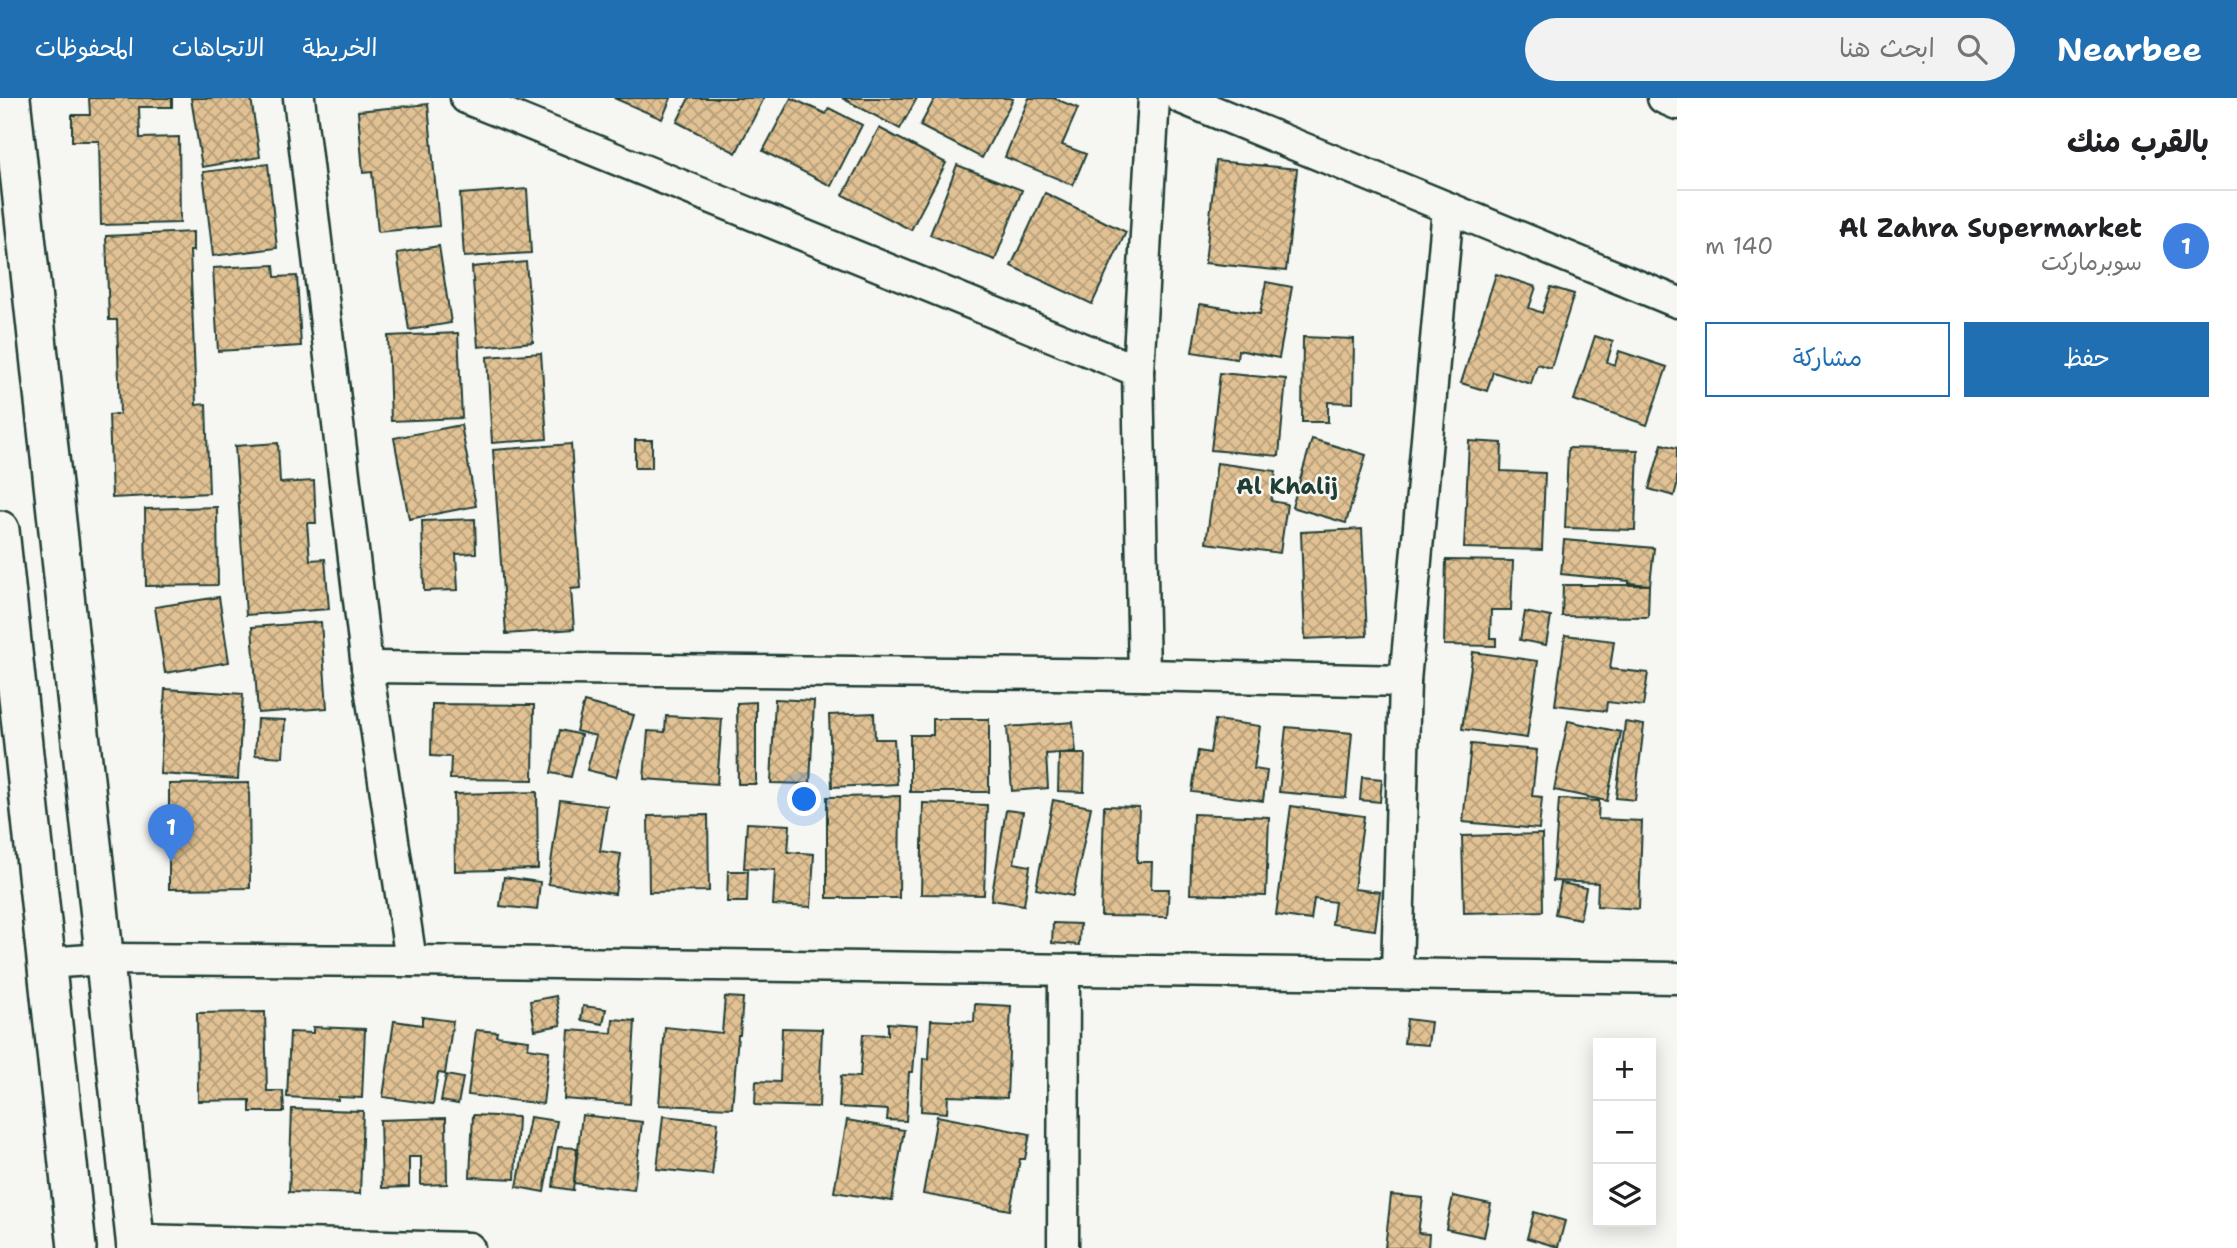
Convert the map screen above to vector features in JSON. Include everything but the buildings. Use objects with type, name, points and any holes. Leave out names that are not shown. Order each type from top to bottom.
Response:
[{"type":"street","points":[[11,98],[136,1244],[469,1248]]},
{"type":"street","points":[[299,98],[367,667],[411,961]]},
{"type":"street","points":[[466,98],[1138,371]]},
{"type":"street","points":[[1144,675],[1138,371],[1154,98]]},
{"type":"street","points":[[1181,98],[1677,303]]},
{"type":"street","points":[[1663,98],[1677,104]]},
{"type":"street","points":[[1397,973],[1405,681],[1448,208]]},
{"type":"street","points":[[0,530],[77,1248]]},
{"type":"street","points":[[367,667],[1144,675],[1405,681]]},
{"type":"street","points":[[46,963],[104,958],[1677,978]]},
{"type":"street","points":[[1063,1248],[1064,970]]},
{"type":"place","name":"Al Zahra Supermarket","points":[[171,862]]},
{"type":"district","name":"Al Khalij","points":[[1287,486]]}]
